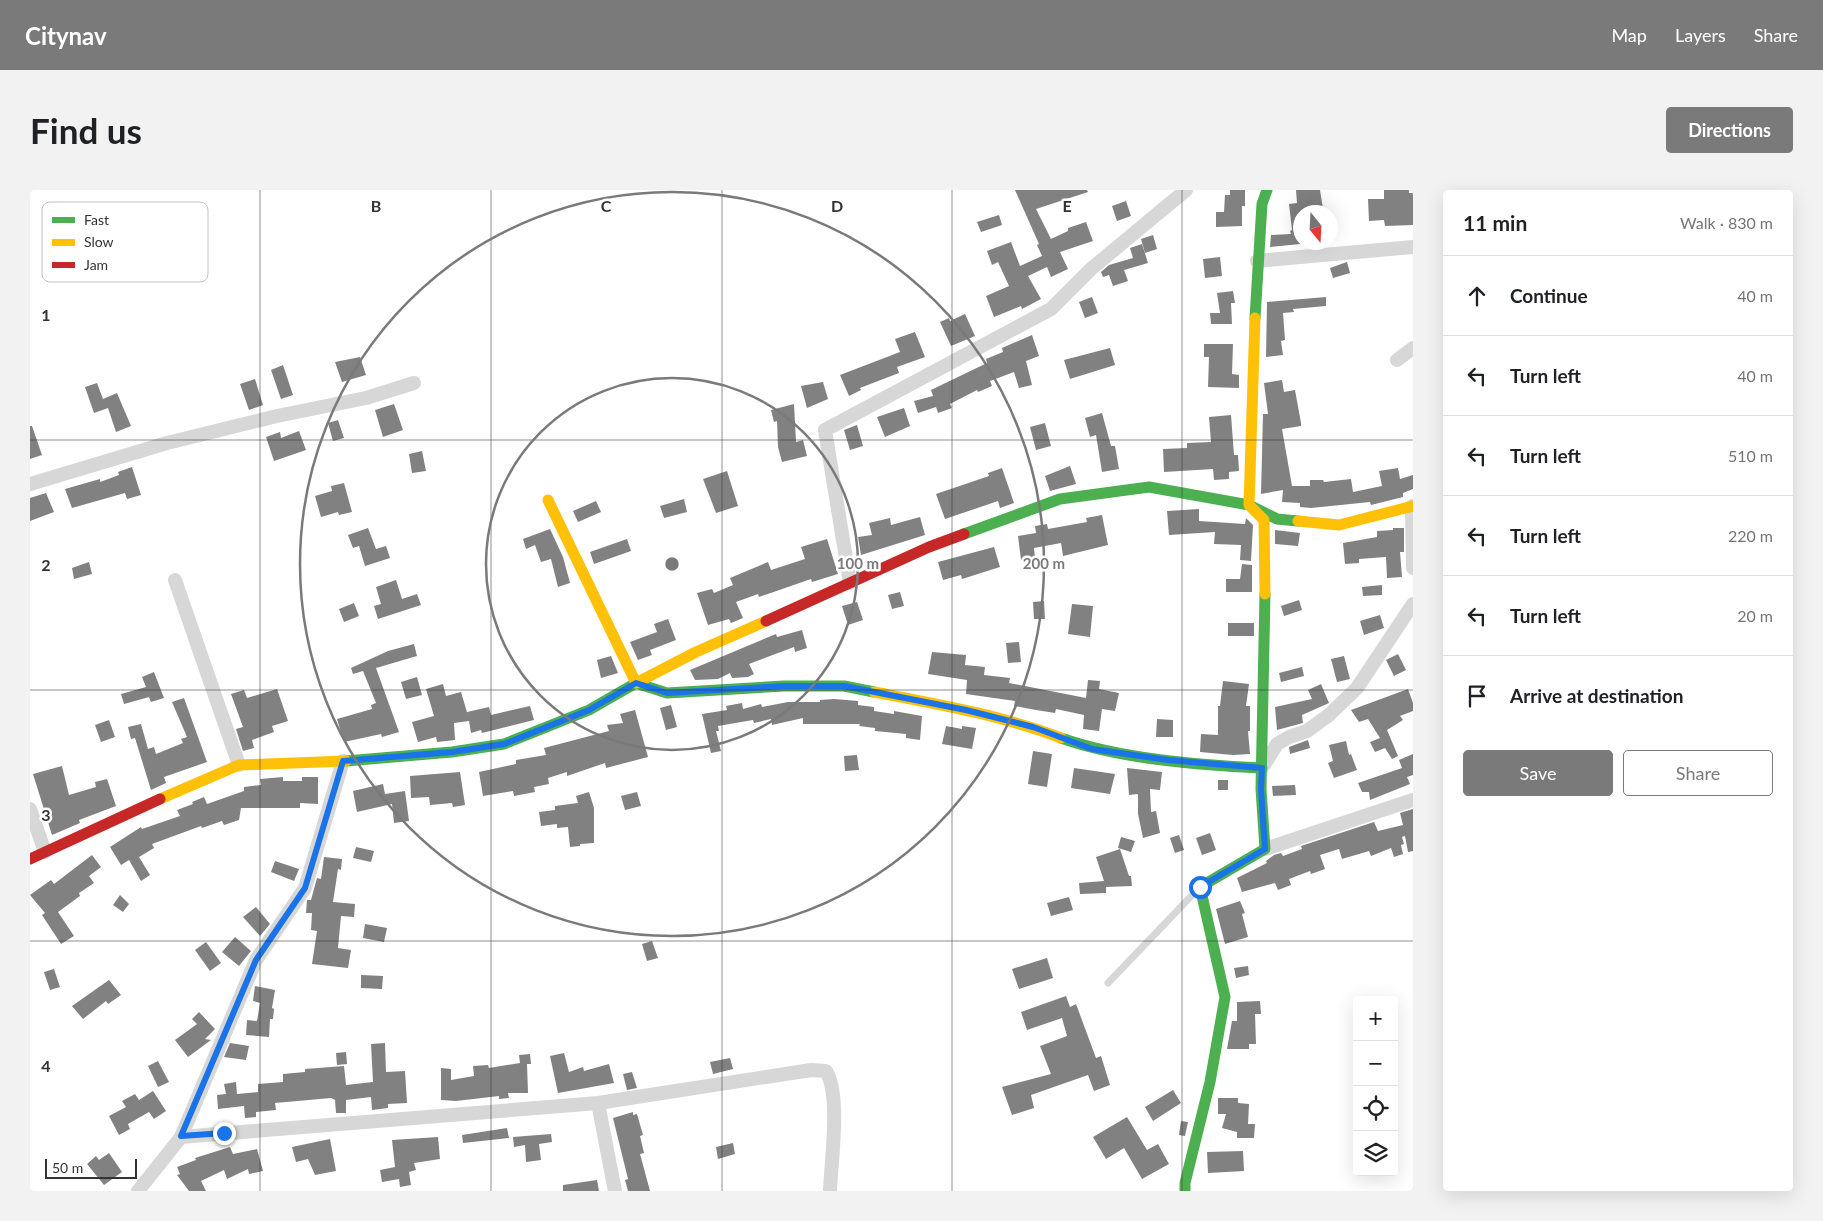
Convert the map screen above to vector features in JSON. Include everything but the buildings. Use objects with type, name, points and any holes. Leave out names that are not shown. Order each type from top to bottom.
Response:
[{"type":"street","points":[[850,583],[825,430],[1051,309],[1091,269],[1186,190]]},
{"type":"street","points":[[1265,849],[1261,789],[1265,652],[1264,520],[1249,505],[1257,261],[1262,204],[1267,190]]},
{"type":"street","points":[[1257,261],[1413,247]]},
{"type":"street","points":[[1397,360],[1413,348]]},
{"type":"street","points":[[30,484],[167,443],[278,416],[366,398],[414,383]]},
{"type":"street","points":[[30,859],[202,779],[239,765],[343,761],[452,752],[504,744],[589,710],[689,656],[929,547],[1060,499],[1149,487],[1249,505],[1277,519],[1339,525],[1412,506],[1413,568]]},
{"type":"street","points":[[548,500],[636,683],[667,693],[784,686],[844,686],[976,712],[1033,727],[1092,749],[1208,764],[1262,768]]},
{"type":"street","points":[[175,580],[239,765]]},
{"type":"street","points":[[1262,768],[1277,744],[1289,737],[1307,731],[1329,715],[1357,688],[1413,604]]},
{"type":"street","points":[[138,1191],[181,1136],[256,960],[305,888],[343,761]]},
{"type":"street","points":[[1185,1191],[1184,1183],[1210,1082],[1225,997],[1200,887],[1265,849],[1413,800]]},
{"type":"street","points":[[30,808],[46,852]]},
{"type":"street","points":[[181,1136],[598,1103],[811,1070],[826,1071],[832,1081],[834,1120],[830,1191]]},
{"type":"street","points":[[598,1103],[615,1191]]},
{"type":"lane","points":[[1108,983],[1200,887]]},
{"type":"traffic: fast","points":[[1255,318],[1262,204],[1267,190]]},
{"type":"traffic: fast","points":[[964,534],[1060,499],[1149,487],[1249,505],[1277,519],[1298,521]]},
{"type":"traffic: fast","points":[[1185,1191],[1185,1183],[1210,1082],[1225,997],[1200,887],[1265,849],[1261,789],[1265,594]]},
{"type":"traffic: fast","points":[[346,761],[452,752],[504,744],[589,710],[636,683],[667,693],[784,686],[844,686],[874,692]]},
{"type":"traffic: fast","points":[[1061,738],[1108,751],[1160,760],[1262,768]]},
{"type":"traffic: slow","points":[[1255,318],[1249,505],[1264,520],[1265,594]]},
{"type":"traffic: slow","points":[[548,500],[636,683],[696,652],[766,621]]},
{"type":"traffic: slow","points":[[1298,521],[1339,525],[1413,506]]},
{"type":"traffic: slow","points":[[874,692],[992,717],[1061,738]]},
{"type":"traffic: slow","points":[[160,799],[239,765],[346,761]]},
{"type":"traffic: jam","points":[[766,621],[929,547],[964,534]]},
{"type":"traffic: jam","points":[[30,859],[160,799]]},
{"type":"route","points":[[224,1133],[181,1136],[256,960],[305,888],[325,827],[343,761],[452,752],[504,744],[589,710],[636,683],[667,693],[784,686],[844,686],[966,710],[1033,727],[1092,749],[1217,766],[1262,768],[1261,789],[1265,849],[1200,887]]}]
